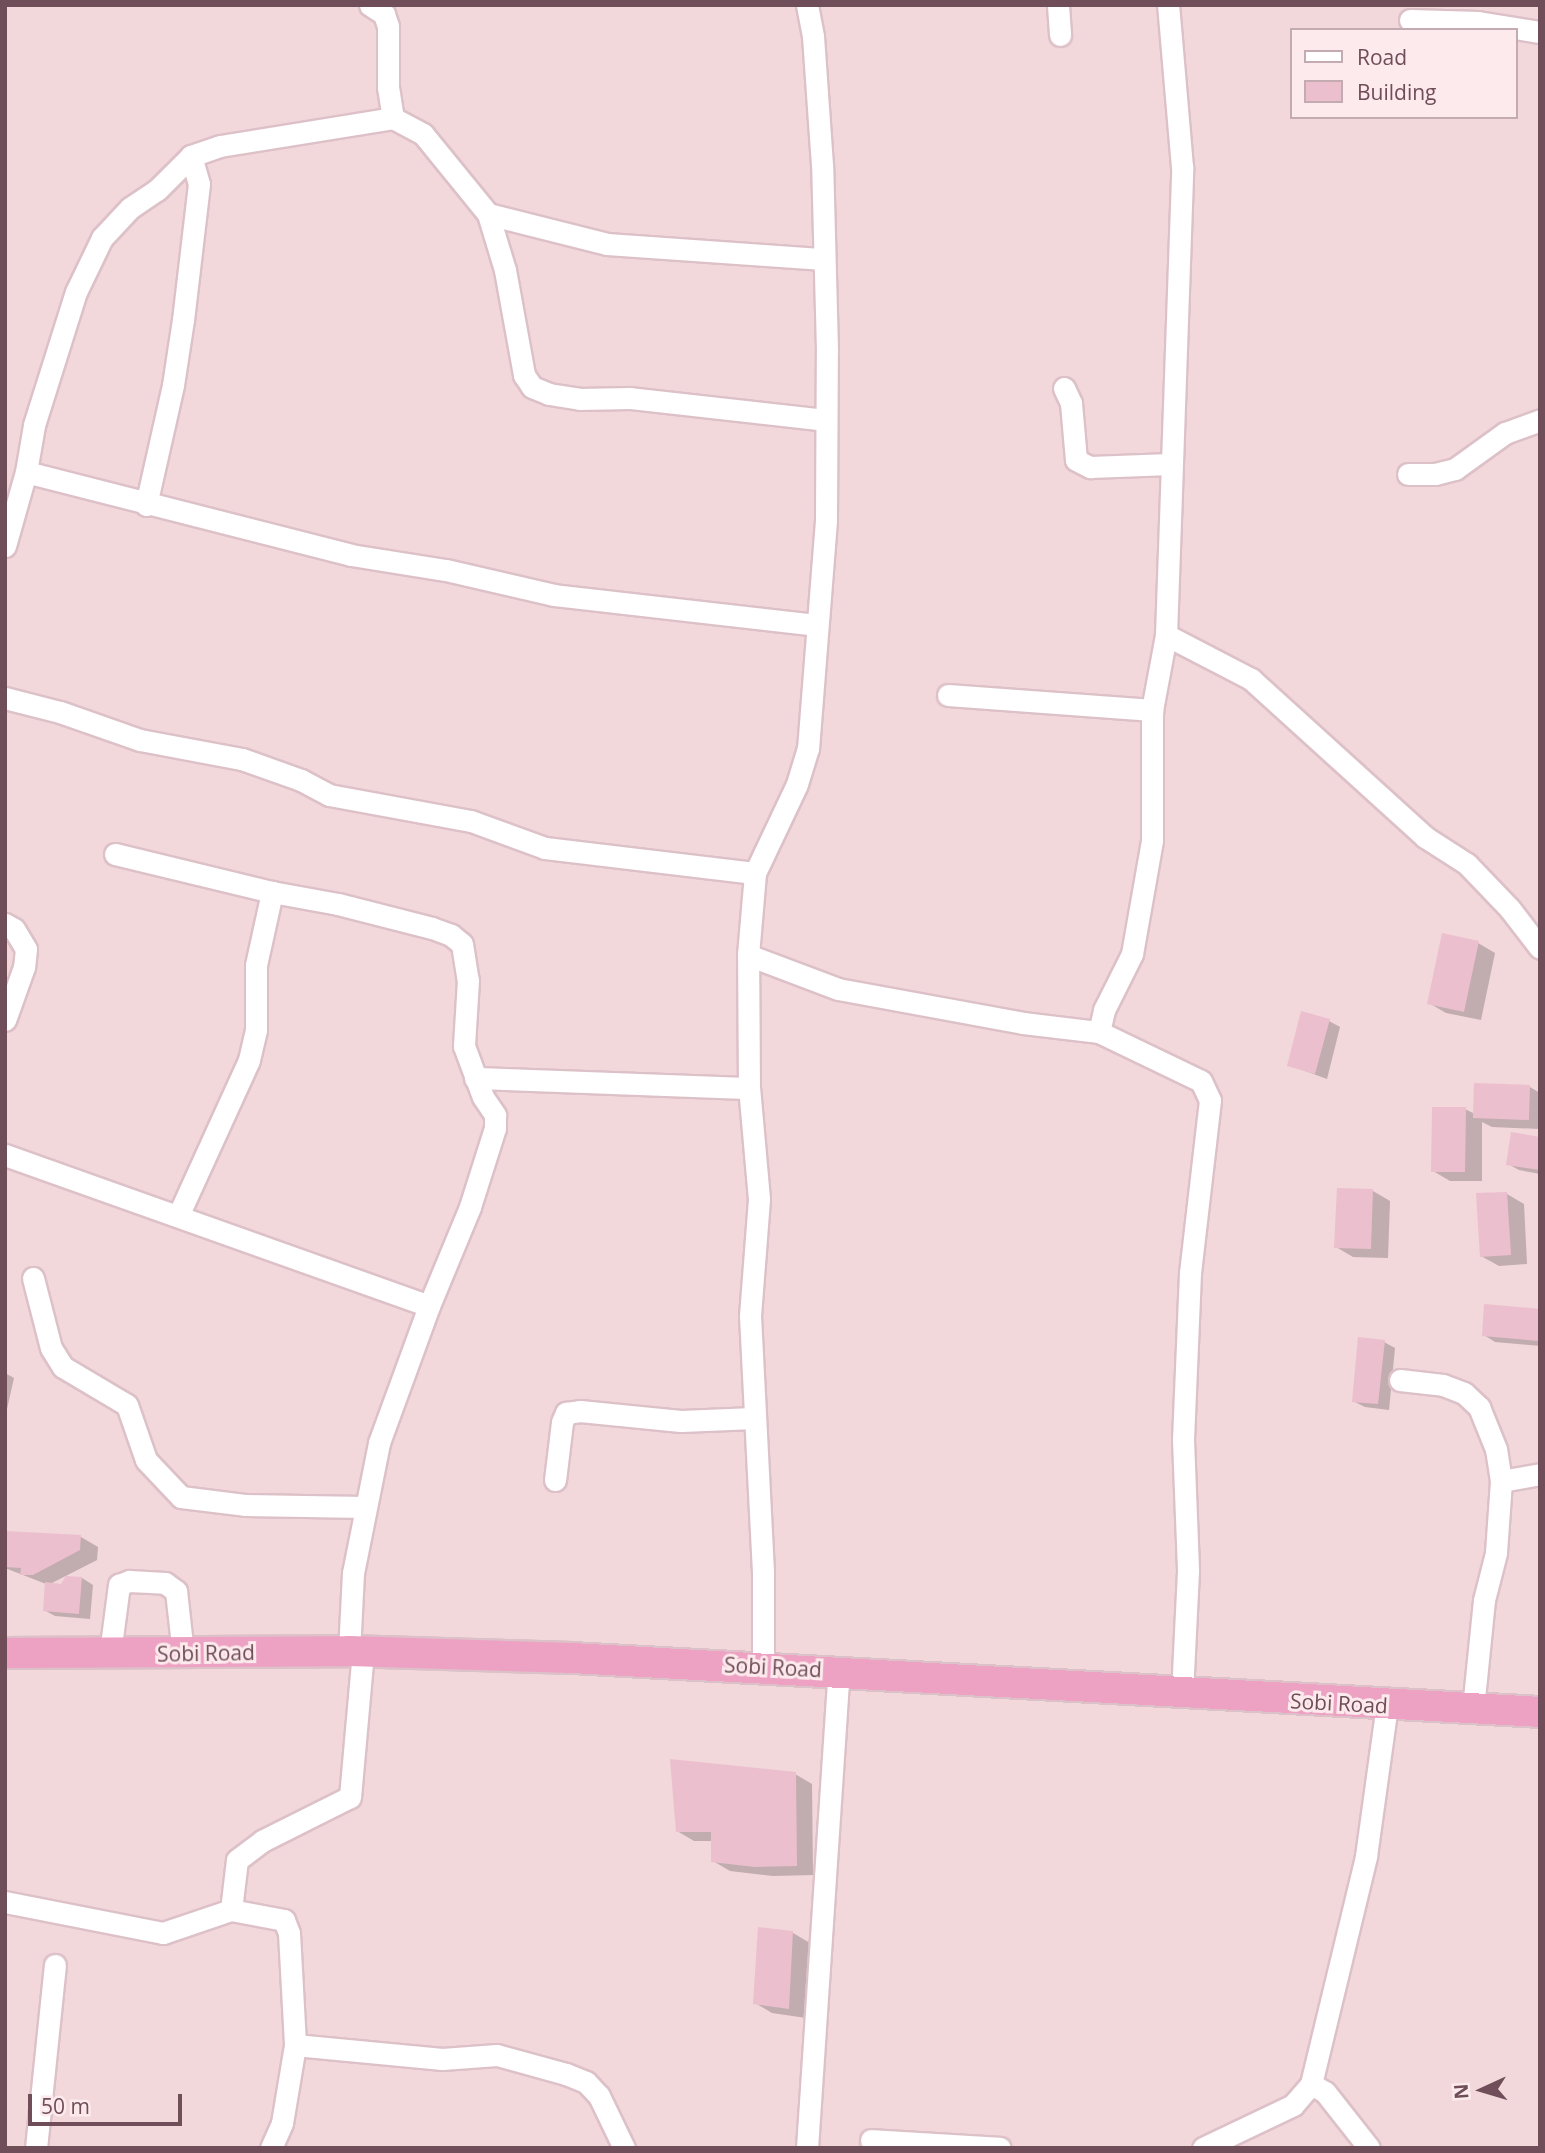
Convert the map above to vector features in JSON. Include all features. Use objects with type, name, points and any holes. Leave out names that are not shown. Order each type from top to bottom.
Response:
[{"type":"highway","name":"Sobi Road","points":[[5,1653],[356,1651],[763,1666],[1182,1694],[1540,1712]]},
{"type":"street","points":[[370,5],[384,14],[388,26],[388,87],[393,118]]},
{"type":"street","points":[[763,1666],[763,1572],[750,1316],[759,1199],[748,1088],[748,955],[755,873],[797,784],[808,750],[826,520],[823,259],[814,49],[807,5]]},
{"type":"street","points":[[1058,5],[1060,35]]},
{"type":"street","points":[[1098,1032],[1104,1010],[1132,954],[1152,840],[1152,710],[1166,635],[1182,167],[1168,5]]},
{"type":"street","points":[[1410,20],[1478,22],[1515,28]]},
{"type":"street","points":[[1517,28],[1540,32]]},
{"type":"street","points":[[5,546],[26,472],[34,425],[76,292],[102,238],[130,208],[157,190],[191,156],[220,146],[393,118],[423,134],[488,214],[505,270],[524,375],[532,387],[549,394],[579,399],[630,398],[826,420]]},
{"type":"street","points":[[146,505],[173,385],[183,320],[199,184],[191,156]]},
{"type":"street","points":[[488,214],[607,244],[823,259]]},
{"type":"street","points":[[1064,388],[1071,403],[1076,460],[1090,467],[1170,464]]},
{"type":"street","points":[[1408,474],[1435,474],[1455,469],[1505,433],[1540,420]]},
{"type":"street","points":[[26,472],[146,505],[351,555],[446,570],[554,595],[816,625]]},
{"type":"street","points":[[1166,635],[1251,679],[1425,837],[1467,864],[1510,909],[1540,948]]},
{"type":"street","points":[[948,695],[1152,710]]},
{"type":"street","points":[[5,698],[60,712],[140,740],[242,759],[301,779],[329,795],[471,821],[545,848],[755,873]]},
{"type":"street","points":[[115,854],[272,892],[338,904],[451,935],[462,944],[468,980],[464,1046],[475,1078],[495,1115],[495,1128],[470,1207],[429,1306],[379,1443],[364,1507],[353,1573],[356,1651],[350,1797],[262,1841],[237,1860],[231,1910]]},
{"type":"street","points":[[178,1216],[249,1060],[256,1030],[256,965],[272,892]]},
{"type":"street","points":[[5,924],[13,929],[26,949],[24,967],[5,1020]]},
{"type":"street","points":[[748,955],[838,989],[1023,1023],[1098,1032],[1201,1082],[1210,1100],[1208,1140],[1190,1273],[1183,1439],[1188,1571],[1182,1694]]},
{"type":"street","points":[[475,1078],[748,1088]]},
{"type":"street","points":[[5,1154],[429,1306]]},
{"type":"street","points":[[33,1278],[51,1348],[63,1367],[127,1405],[146,1460],[181,1497],[245,1505],[364,1507]]},
{"type":"street","points":[[1400,1380],[1443,1385],[1464,1393],[1479,1407],[1496,1449],[1501,1481],[1496,1553],[1484,1600],[1473,1709]]},
{"type":"street","points":[[555,1480],[562,1422],[566,1413],[580,1411],[681,1421],[754,1418]]},
{"type":"street","points":[[1501,1481],[1540,1474]]},
{"type":"street","points":[[110,1653],[118,1585],[129,1581],[165,1583],[176,1591],[183,1653]]},
{"type":"street","points":[[807,2148],[839,1671]]},
{"type":"street","points":[[1203,2148],[1293,2105],[1311,2084],[1366,1856],[1387,1705]]},
{"type":"street","points":[[5,1902],[163,1933],[231,1910],[284,1920],[289,1933],[295,2045],[282,2123],[271,2148]]},
{"type":"street","points":[[36,2148],[55,1965]]},
{"type":"street","points":[[295,2045],[442,2059],[497,2055],[566,2074],[586,2082],[599,2096],[624,2148]]},
{"type":"street","points":[[1311,2084],[1325,2092],[1369,2148]]},
{"type":"street","points":[[871,2140],[1000,2148]]},
{"type":"shaded area","points":[[5,5],[1540,5],[1540,2148],[5,2148]]},
{"type":"building","points":[[1442,933],[1479,941],[1464,1012],[1427,1004]]},
{"type":"building","points":[[1301,1011],[1330,1019],[1315,1074],[1287,1066]]},
{"type":"building","points":[[1474,1083],[1530,1085],[1529,1120],[1473,1118]]},
{"type":"building","points":[[1432,1107],[1466,1107],[1465,1172],[1431,1172]]},
{"type":"building","points":[[1511,1132],[1540,1137],[1540,1170],[1506,1165]]},
{"type":"building","points":[[1337,1188],[1373,1189],[1371,1249],[1334,1248]]},
{"type":"building","points":[[1507,1192],[1511,1255],[1480,1257],[1476,1193]]},
{"type":"building","points":[[1484,1304],[1540,1309],[1539,1341],[1482,1336]]},
{"type":"building","points":[[1358,1337],[1385,1340],[1378,1404],[1352,1402]]},
{"type":"building","points":[[5,1531],[81,1535],[80,1550],[33,1575],[20,1575],[21,1568],[5,1567]]},
{"type":"building","points":[[66,1576],[82,1577],[79,1614],[43,1611],[45,1582],[61,1584]]},
{"type":"building","points":[[670,1759],[796,1772],[797,1866],[755,1867],[711,1862],[711,1832],[676,1832]]},
{"type":"building","points":[[758,1927],[793,1931],[789,2009],[753,2004]]}]
